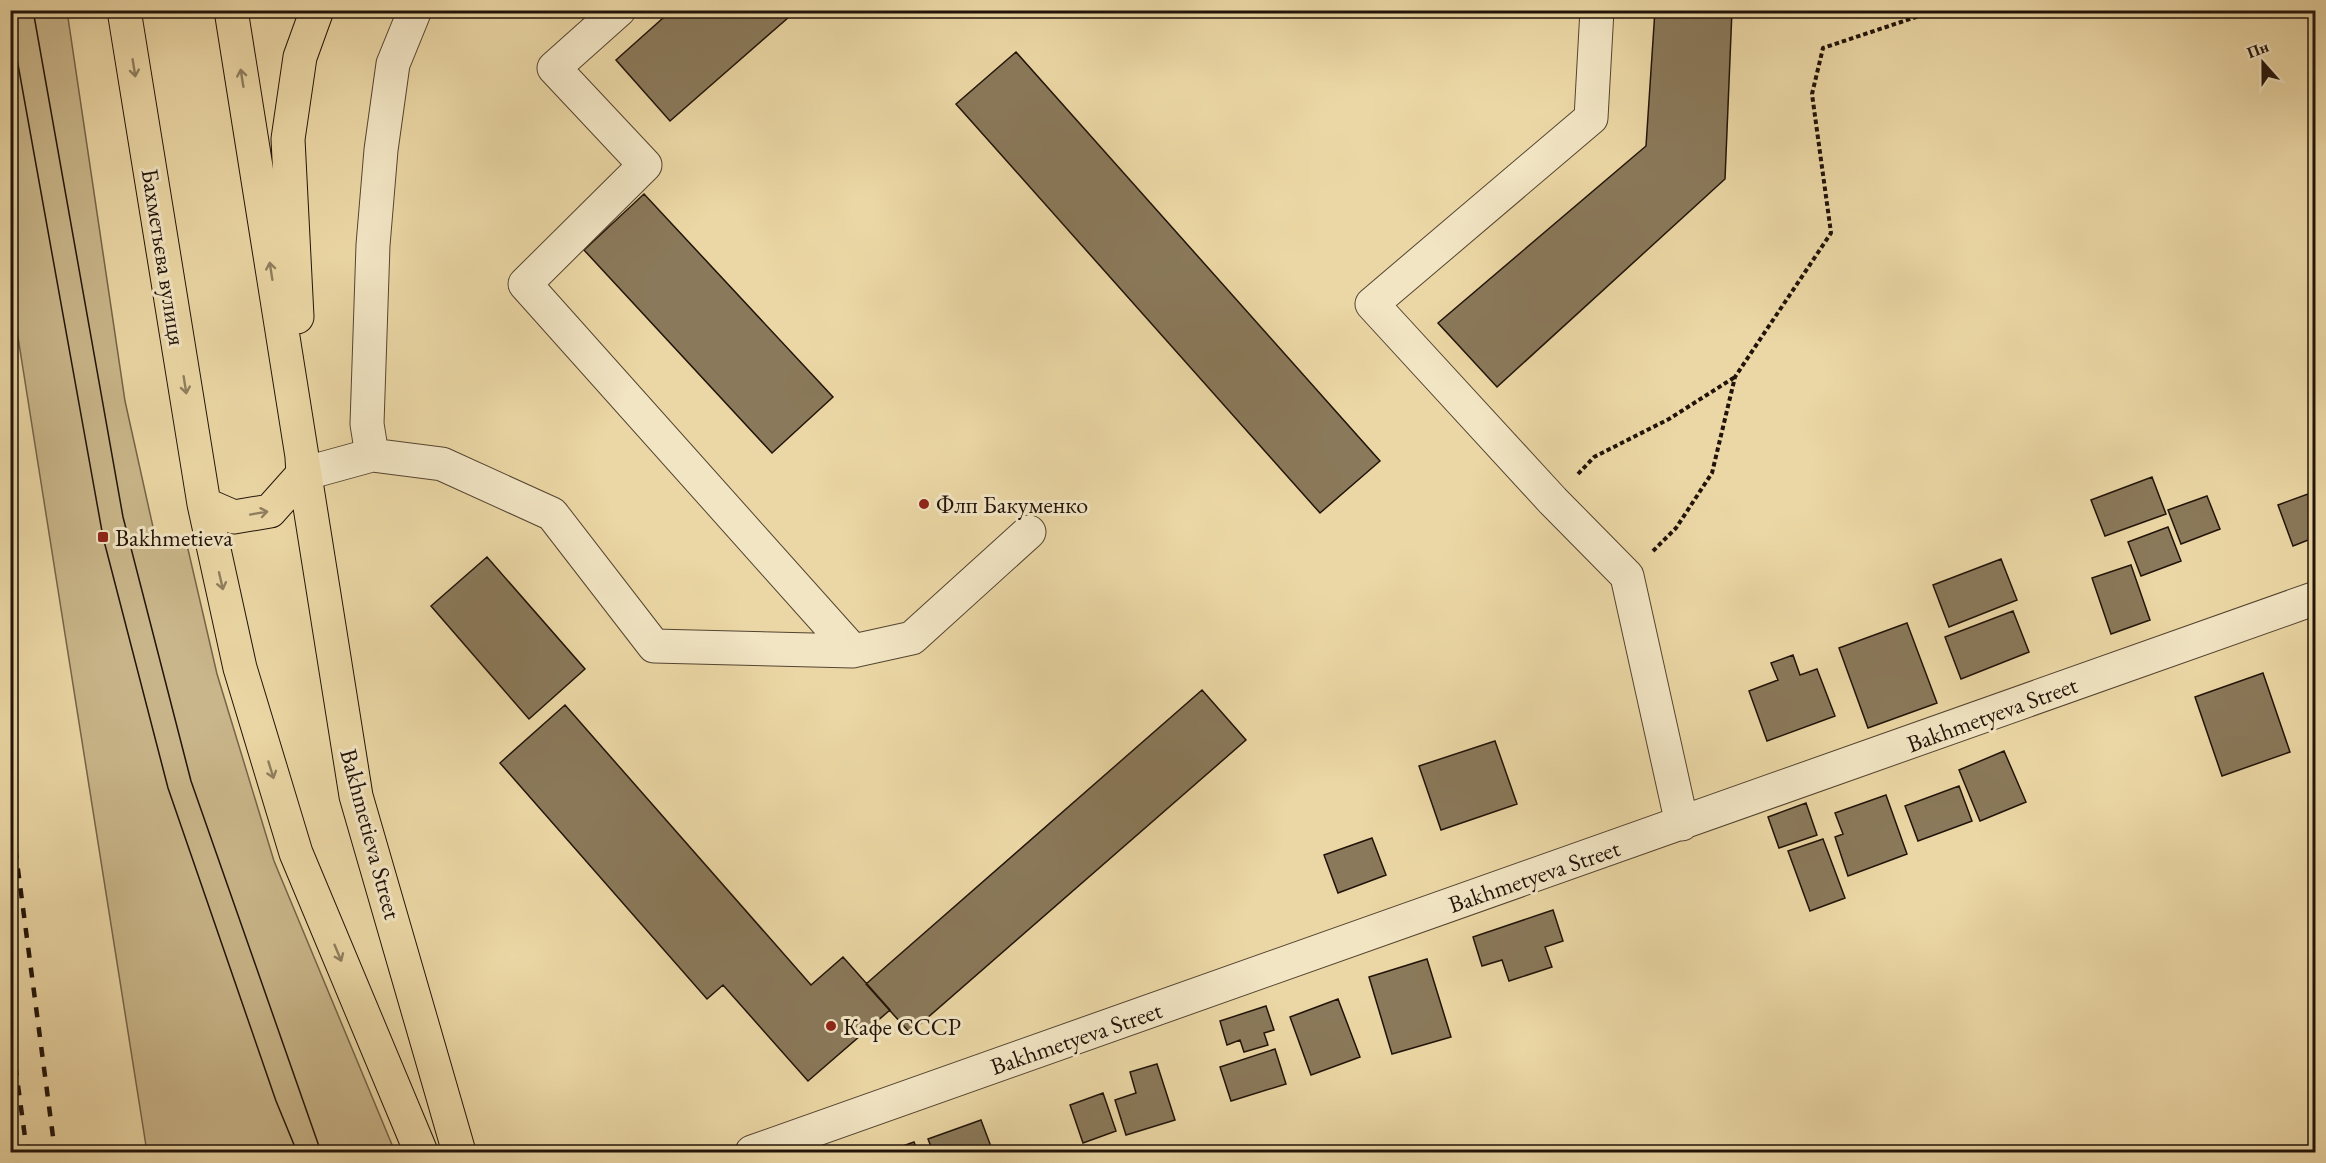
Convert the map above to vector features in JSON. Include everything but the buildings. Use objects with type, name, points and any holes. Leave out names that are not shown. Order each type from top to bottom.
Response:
[{"type":"main road","name":"Бахметьєва вулиця","points":[[124,10],[204,504],[240,668],[296,853],[421,1152]]},
{"type":"main road","points":[[231,10],[303,474]]},
{"type":"main road","points":[[204,504],[234,517],[270,511],[303,474],[288,139],[300,57],[317,10]]},
{"type":"main road","name":"Bakhmetieva Street","points":[[303,474],[356,796],[459,1152]]},
{"type":"street","points":[[372,455],[367,412],[373,245],[381,150],[393,64],[415,10]]},
{"type":"street","points":[[619,10],[554,68],[645,165],[525,284],[853,651]]},
{"type":"street","points":[[1597,10],[1592,118],[1372,304],[1553,501],[1627,576],[1682,824]]},
{"type":"street","points":[[303,474],[372,455],[442,464],[552,514],[654,646],[853,651],[912,638],[1029,532]]},
{"type":"street","name":"Bakhmetyeva Street","points":[[752,1152],[2316,598]]},
{"type":"path","points":[[1627,576],[1677,528],[1712,473],[1735,377],[1831,233],[1812,94],[1823,48],[1937,10]]},
{"type":"path","points":[[1553,501],[1594,457],[1669,419],[1735,377]]},
{"type":"shaded area","points":[[10,11],[67,11],[125,401],[157,545],[187,545],[217,674],[274,861],[395,1152],[147,1152],[11,293]]},
{"type":"tram line","points":[[33,10],[123,517],[191,781],[321,1152]]},
{"type":"tram line","points":[[10,20],[103,537],[168,788],[276,1101],[297,1152]]},
{"type":"railway","points":[[10,809],[55,1152]]},
{"type":"railway","points":[[10,1026],[27,1152]]},
{"type":"place","name":"Флп Бакуменко","points":[[924,504]]},
{"type":"place","name":"Bakhmetieva","points":[[103,537]]},
{"type":"place","name":"Кафе СССР","points":[[831,1026]]}]
